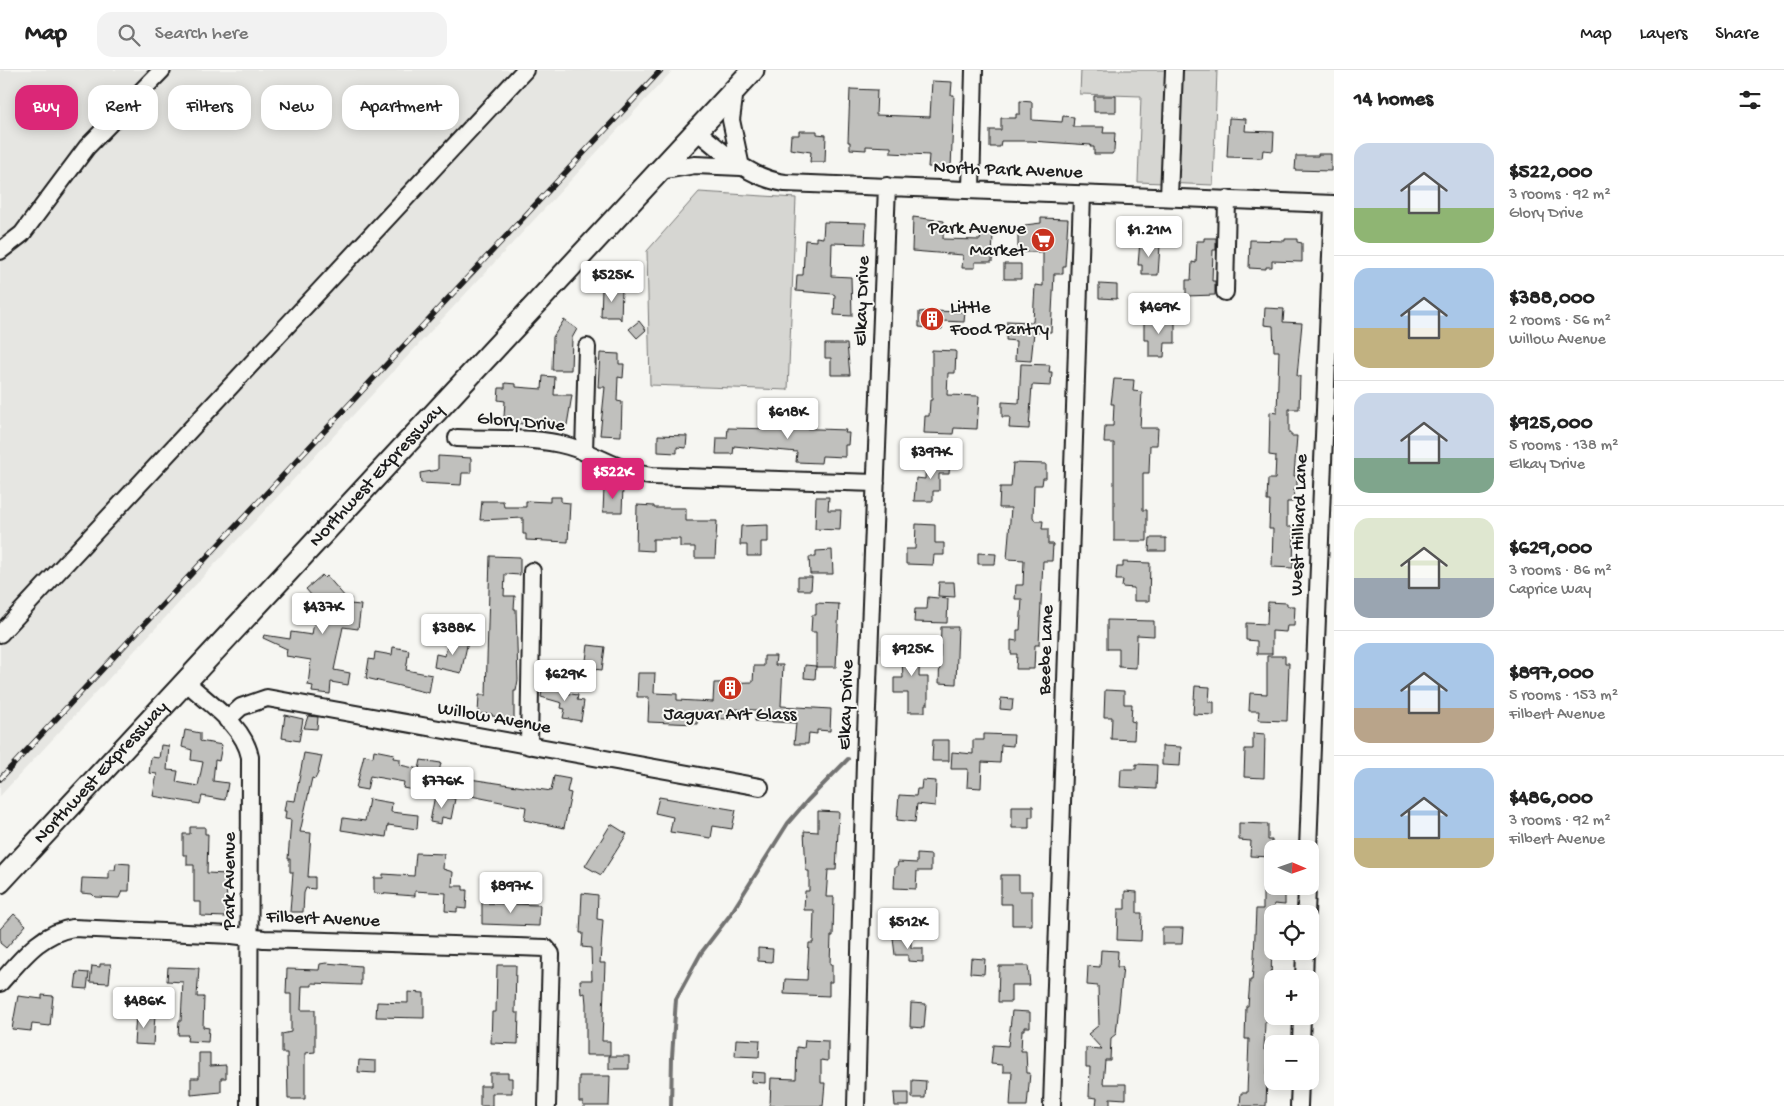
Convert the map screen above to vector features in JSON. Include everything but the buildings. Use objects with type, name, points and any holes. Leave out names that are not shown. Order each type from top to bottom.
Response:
[{"type":"main road","name":"Northwest Expressway","points":[[0,882],[753,70]]},
{"type":"street","points":[[0,251],[22,234],[86,148],[162,70]]},
{"type":"street","points":[[0,634],[525,70]]},
{"type":"street","points":[[971,189],[974,70]]},
{"type":"street","points":[[1169,197],[1174,70]]},
{"type":"street","points":[[659,171],[702,164],[741,167],[731,120],[735,90]]},
{"type":"street","name":"North Park Avenue","points":[[697,131],[741,167],[763,178],[778,182],[1333,204]]},
{"type":"street","name":"Elkay Drive","points":[[856,1106],[865,761],[887,186]]},
{"type":"street","name":"Beebe Lane","points":[[1052,1106],[1082,195]]},
{"type":"street","points":[[1225,292],[1228,199]]},
{"type":"street","name":"West Hilliard Lane","points":[[1308,840],[1333,204]]},
{"type":"street","points":[[584,452],[587,347]]},
{"type":"street","name":"Glory Drive","points":[[457,438],[546,442],[567,446],[626,471],[650,476],[876,483]]},
{"type":"street","points":[[529,746],[532,571]]},
{"type":"street","name":"Park Avenue","points":[[186,682],[242,736],[250,757],[249,1106]]},
{"type":"street","name":"Willow Avenue","points":[[227,720],[241,707],[266,698],[760,787]]},
{"type":"street","name":"Filbert Avenue","points":[[0,983],[36,944],[59,930],[73,928],[250,937],[546,948],[551,954],[547,1106]]},
{"type":"street","points":[[1299,1106],[1300,1090]]},
{"type":"shaded area","points":[[0,70],[673,70],[0,796]]},
{"type":"shaded area","points":[[1081,70],[1217,70],[1213,185],[1138,182],[1141,96],[1080,94]]},
{"type":"shaded area","points":[[699,192],[796,198],[788,390],[650,385],[647,251]]},
{"type":"waterway","points":[[671,1106],[676,999],[701,953],[730,915],[788,823],[848,759]]},
{"type":"railway","points":[[0,779],[661,70]]},
{"type":"place","name":"Park Avenue Market","points":[[1043,240]]},
{"type":"place","name":"Little Food Pantry","points":[[932,319]]},
{"type":"place","name":"Jaguar Art Glass","points":[[730,688]]}]
